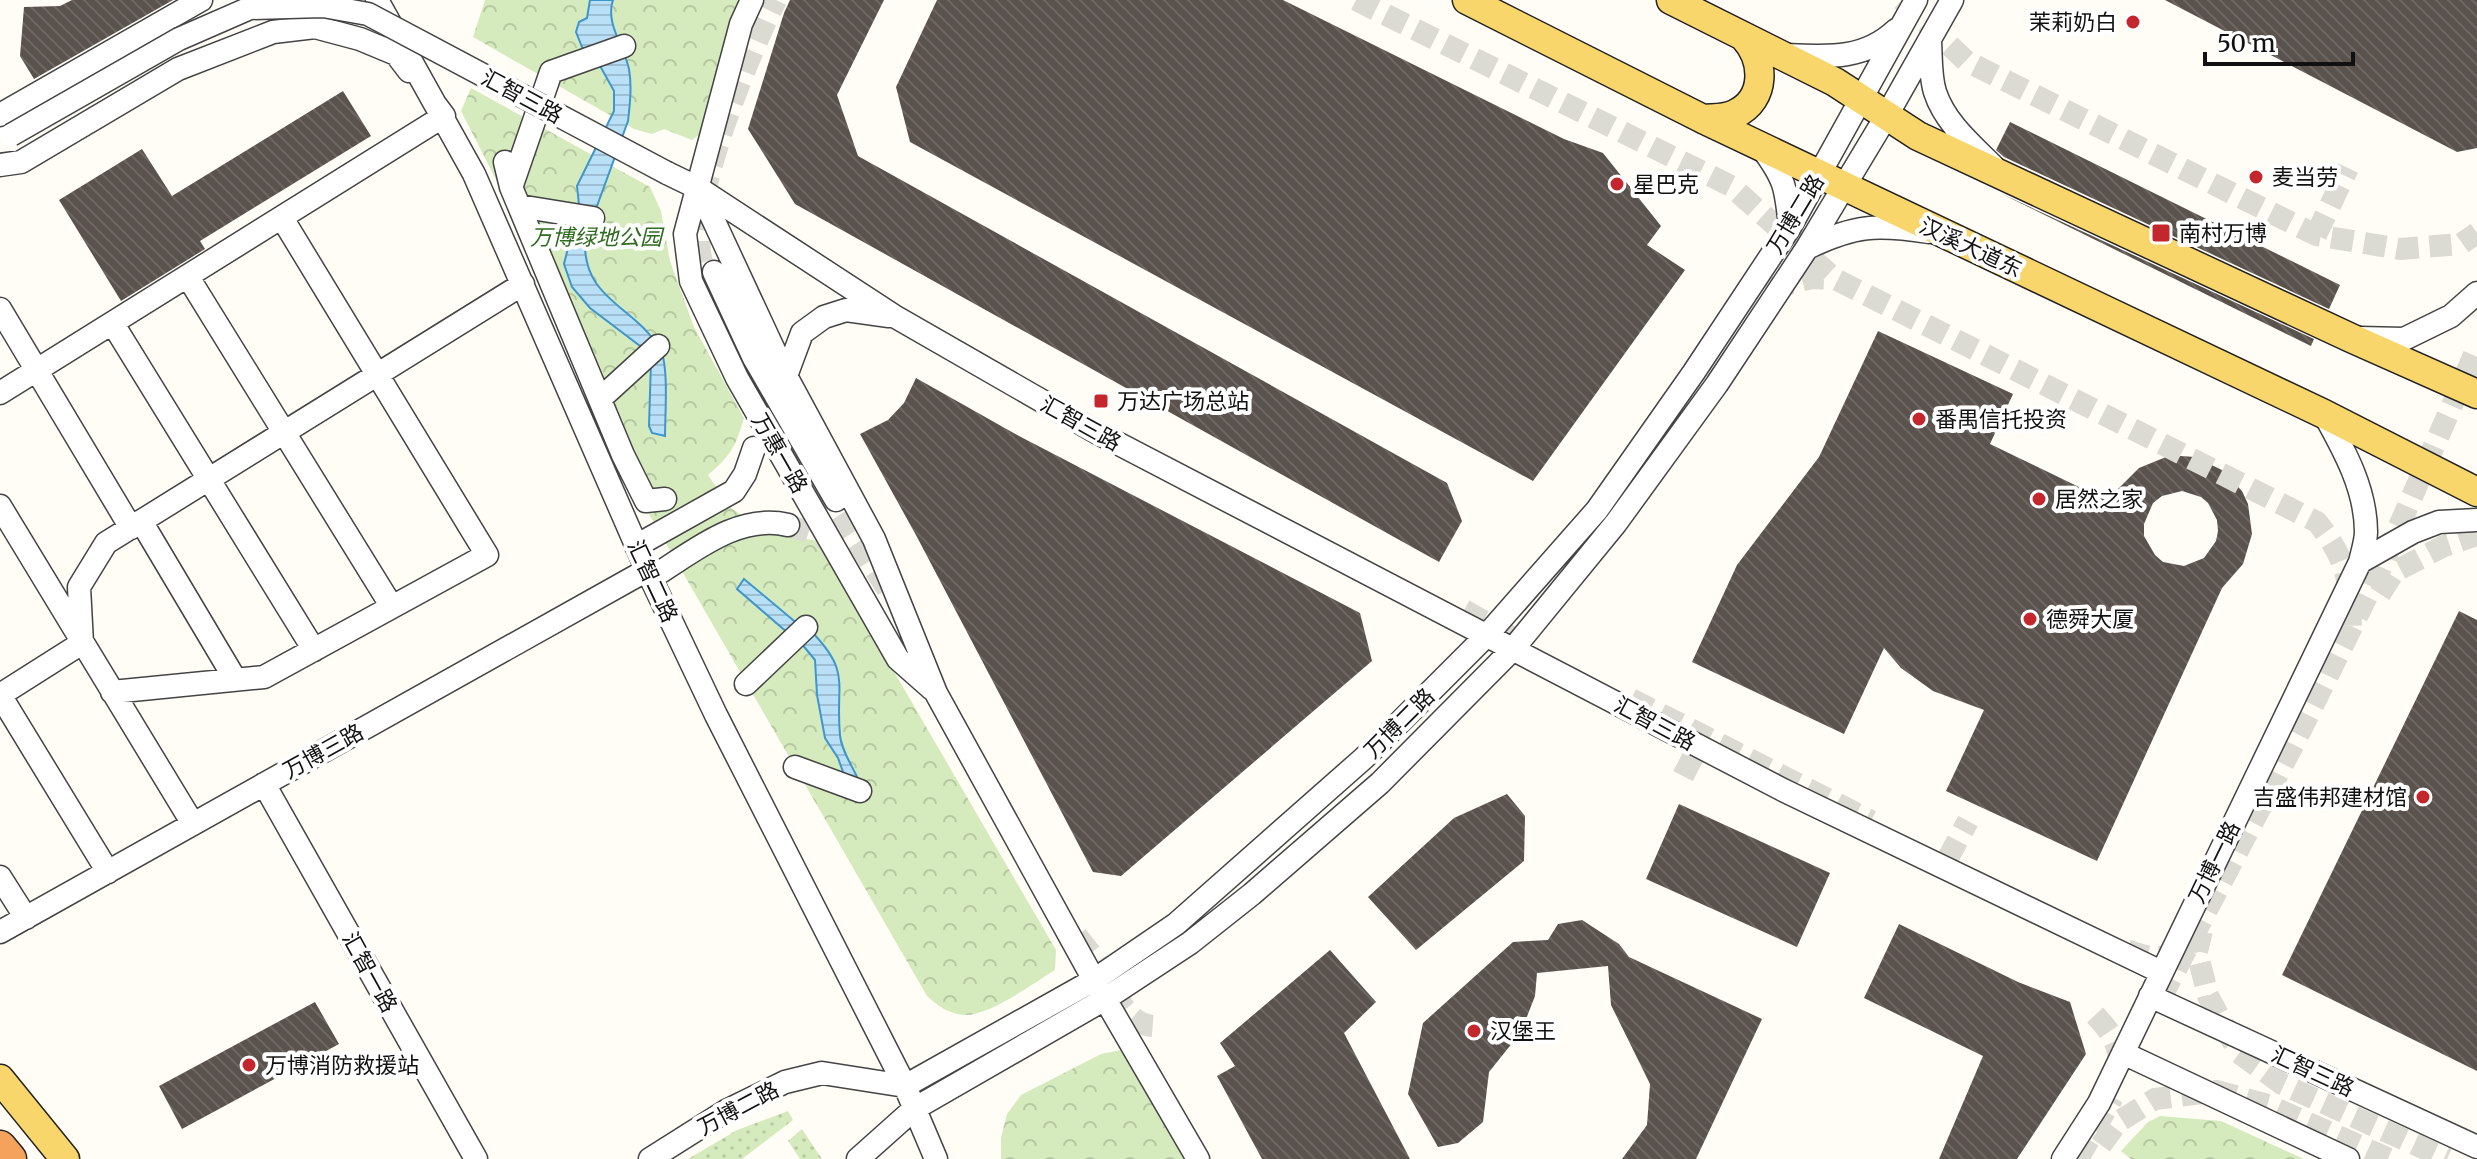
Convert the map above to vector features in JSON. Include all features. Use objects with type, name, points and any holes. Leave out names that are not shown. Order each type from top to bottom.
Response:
[{"type":"highway","points":[[0,1147],[10,1159]]},
{"type":"main road","name":"汉溪大道东","points":[[1467,0],[1703,119],[2324,414],[2477,492]]},
{"type":"main road","points":[[1671,0],[1835,82],[1918,136],[2477,394]]},
{"type":"main road","points":[[1703,119],[1737,113],[1750,104],[1757,92],[1759,59],[1744,37]]},
{"type":"main road","points":[[0,1079],[65,1159]]},
{"type":"street","points":[[0,115],[201,0]]},
{"type":"street","name":"汇智二路","points":[[377,0],[474,174],[649,574],[716,715],[905,1086],[936,1159]]},
{"type":"street","name":"万惠一路","points":[[752,0],[741,24],[685,234],[691,281],[737,378],[898,659],[936,693]]},
{"type":"street","name":"万博二路","points":[[650,1159],[726,1111],[785,1082],[822,1073],[905,1086],[1099,990],[1190,943],[1252,894],[1380,783],[1513,649],[1616,523],[1717,384],[1807,248],[1861,99],[1916,0]]},
{"type":"street","name":"万博二路","points":[[858,1159],[914,1109],[1099,990],[1233,876],[1364,758],[1487,635],[1597,510],[1790,227],[1887,115],[1952,0]]},
{"type":"street","name":"汇智三路","points":[[6,138],[179,39],[250,8],[323,6],[368,14],[698,188],[894,316],[1096,432],[1783,790],[2161,972]]},
{"type":"street","points":[[1782,55],[1826,57],[1858,53],[1880,45],[1903,24]]},
{"type":"street","points":[[0,165],[21,162],[178,69],[273,32],[315,27],[360,39],[396,54],[444,116],[0,393]]},
{"type":"street","points":[[1930,41],[1934,91],[1945,113],[2000,174]]},
{"type":"street","points":[[515,196],[551,72],[624,46]]},
{"type":"street","points":[[1761,147],[1781,174],[1790,227]]},
{"type":"street","points":[[505,162],[515,196],[646,501],[665,499]]},
{"type":"street","name":"万惠一路","points":[[698,188],[786,376],[874,539],[936,693],[1099,990],[1198,1159]]},
{"type":"street","points":[[515,196],[583,216]]},
{"type":"street","points":[[112,692],[264,677],[487,555],[282,218]]},
{"type":"street","points":[[1807,248],[1840,232],[1874,227],[1945,235]]},
{"type":"street","points":[[714,272],[754,358],[856,534],[936,693]]},
{"type":"street","points":[[188,277],[392,607]]},
{"type":"street","points":[[82,643],[79,587],[106,543],[523,284]]},
{"type":"street","points":[[2351,338],[2404,339],[2451,316],[2477,293]]},
{"type":"street","points":[[0,309],[37,372],[235,679]]},
{"type":"street","points":[[786,376],[802,333],[824,317],[846,310],[894,316]]},
{"type":"street","points":[[113,324],[314,650]]},
{"type":"street","points":[[600,399],[652,351]]},
{"type":"street","name":"万博一路","points":[[2063,1159],[2099,1103],[2360,562],[2366,533],[2362,506],[2351,462],[2324,414]]},
{"type":"street","points":[[636,546],[734,491],[745,474],[754,448]]},
{"type":"street","points":[[0,506],[193,824]]},
{"type":"street","points":[[2360,562],[2413,532],[2439,522],[2477,520]]},
{"type":"street","name":"万博三路","points":[[0,932],[726,532],[752,523],[788,525]]},
{"type":"street","points":[[746,684],[806,627]]},
{"type":"street","points":[[82,643],[0,695],[108,872]]},
{"type":"street","points":[[795,767],[860,791]]},
{"type":"street","name":"汇智一路","points":[[264,784],[476,1159]]},
{"type":"street","points":[[0,877],[26,918]]},
{"type":"street","name":"汇智三路","points":[[2150,996],[2477,1147]]},
{"type":"street","points":[[2123,1053],[2348,1159]]},
{"type":"green space","points":[[485,0],[739,0],[707,129],[692,140],[664,129],[652,134],[634,129],[473,37]]},
{"type":"green space","name":"万博绿地公园","points":[[471,88],[650,187],[661,211],[670,261],[694,327],[744,418],[731,450],[708,475],[730,507],[763,531],[818,541],[1056,950],[1055,970],[1011,998],[975,1014],[959,1015],[939,1006],[927,996],[619,462],[507,201],[461,111]]},
{"type":"green space","points":[[1121,1050],[1134,1056],[1190,1159],[1001,1159],[1001,1138],[1007,1114],[1021,1095],[1101,1054]]},
{"type":"green space","points":[[788,1111],[793,1120],[742,1159],[688,1159],[737,1130]]},
{"type":"green space","points":[[2160,1116],[2221,1121],[2304,1159],[2131,1159],[2121,1151],[2148,1122]]},
{"type":"green space","points":[[802,1129],[822,1159],[800,1159],[788,1141]]},
{"type":"water","points":[[590,0],[613,0],[611,17],[627,60],[631,88],[628,121],[585,239],[586,259],[601,289],[649,334],[660,349],[666,378],[665,436],[652,433],[649,426],[651,361],[640,346],[590,308],[572,287],[564,264],[579,205],[577,186],[614,111],[614,91],[599,64],[582,47],[576,32],[579,22],[587,18]]},
{"type":"water","points":[[744,579],[799,625],[789,634],[737,589]]},
{"type":"water","points":[[811,631],[824,645],[837,669],[841,741],[859,781],[846,780],[838,758],[825,738],[817,695],[815,660],[801,643]]},
{"type":"building","points":[[72,0],[173,0],[34,79],[20,56],[24,7],[60,6]]},
{"type":"building","points":[[790,0],[884,0],[837,95],[858,156],[1447,483],[1462,521],[1439,562],[795,204],[748,129]]},
{"type":"building","points":[[937,0],[1283,0],[1564,139],[1603,153],[1661,226],[1647,245],[1685,270],[1533,481],[910,142],[896,87]]},
{"type":"building","points":[[2165,0],[2477,0],[2477,148],[2457,152]]},
{"type":"building","points":[[343,91],[371,136],[200,241],[205,249],[121,301],[59,200],[142,149],[172,196]]},
{"type":"building","points":[[2010,122],[2340,285],[2329,309],[2004,157],[1996,150]]},
{"type":"building","points":[[2000,193],[2314,339],[2311,346]]},
{"type":"building","points":[[1878,331],[2013,394],[1990,444],[2112,503],[2118,489],[2139,468],[2166,457],[2195,457],[2222,470],[2242,491],[2248,504],[2252,534],[2243,564],[2222,588],[2097,861],[1946,791],[1984,710],[1933,691],[1901,668],[1884,648],[1844,734],[1692,662],[1737,565],[1819,457]],"holes":[[[2182,491],[2201,497],[2217,520],[2216,541],[2204,558],[2184,566],[2163,562],[2144,536],[2144,524],[2153,503],[2162,496]]]},
{"type":"building","points":[[916,378],[1019,436],[1360,613],[1372,661],[1121,876],[1093,872],[860,434],[888,420],[904,403]]},
{"type":"building","name":"吉盛伟邦建材馆","points":[[2459,611],[2477,620],[2477,1071],[2282,975]]},
{"type":"building","points":[[1507,794],[1525,816],[1524,861],[1416,950],[1368,897],[1454,818]]},
{"type":"building","points":[[1679,804],[1830,873],[1797,947],[1646,879]]},
{"type":"building","points":[[1582,920],[1619,944],[1629,957],[1762,1019],[1696,1159],[1622,1159],[1647,1125],[1650,1084],[1611,1005],[1608,966],[1537,973],[1535,996],[1521,1032],[1489,1072],[1483,1122],[1458,1143],[1438,1147],[1408,1094],[1423,1023],[1513,942],[1548,940],[1558,924]]},
{"type":"building","points":[[1899,924],[2018,982],[2070,1002],[2086,1054],[2017,1159],[1939,1159],[1983,1056],[1864,998]]},
{"type":"building","points":[[1330,950],[1376,1002],[1344,1033],[1410,1159],[1262,1159],[1217,1076],[1235,1066],[1220,1043]]},
{"type":"building","name":"万博消防救援站","points":[[315,1002],[339,1044],[182,1129],[159,1086]]},
{"type":"tunnel","points":[[715,293],[701,258],[699,232],[703,201],[737,90],[776,0]]},
{"type":"tunnel","points":[[1356,0],[1731,186],[1835,279],[2317,522],[2335,548],[2345,571],[2351,627]]},
{"type":"tunnel","points":[[1902,0],[1966,61],[2316,235],[2400,249],[2461,244],[2477,233]]},
{"type":"tunnel","points":[[2316,235],[2348,168]]},
{"type":"tunnel","points":[[1773,292],[1776,287],[1812,278],[1835,279]]},
{"type":"tunnel","points":[[732,336],[747,370],[771,407]]},
{"type":"tunnel","points":[[2161,998],[2301,730],[2380,570],[2477,348]]},
{"type":"tunnel","points":[[822,487],[890,593]]},
{"type":"tunnel","points":[[788,525],[840,543]]},
{"type":"tunnel","points":[[2380,594],[2394,572],[2444,546],[2477,535]]},
{"type":"tunnel","points":[[1464,610],[1510,636]]},
{"type":"tunnel","points":[[1631,699],[1871,821]]},
{"type":"tunnel","points":[[1683,776],[1704,736]]},
{"type":"tunnel","points":[[1947,860],[1968,821]]},
{"type":"tunnel","points":[[2202,931],[2197,951],[2208,996],[2239,1053],[2282,1084],[2447,1159]]},
{"type":"tunnel","points":[[2127,950],[2148,956],[2164,956],[2178,949],[2194,934]]},
{"type":"tunnel","points":[[1077,936],[1100,966],[1127,1012],[1143,1024],[1153,1026]]},
{"type":"tunnel","points":[[2095,1015],[2114,1040],[2118,1072]]},
{"type":"tunnel","points":[[2101,1145],[2118,1122],[2155,1099],[2217,1091],[2268,1105],[2389,1159]]},
{"type":"tunnel","points":[[2078,1159],[2113,1097]]},
{"type":"place","name":"茉莉奶白","points":[[2133,22]]},
{"type":"place","name":"麦当劳","points":[[2256,177]]},
{"type":"place","name":"星巴克","points":[[1617,184]]},
{"type":"place","name":"南村万博","points":[[2161,233]]},
{"type":"place","name":"万达广场总站","points":[[1101,401]]},
{"type":"place","name":"番禺信托投资","points":[[1919,419]]},
{"type":"place","name":"居然之家","points":[[2039,499]]},
{"type":"place","name":"德舜大厦","points":[[2030,619]]},
{"type":"place","name":"吉盛伟邦建材馆","points":[[2423,797]]},
{"type":"place","name":"汉堡王","points":[[1474,1031]]},
{"type":"place","name":"万博消防救援站","points":[[249,1065]]}]
